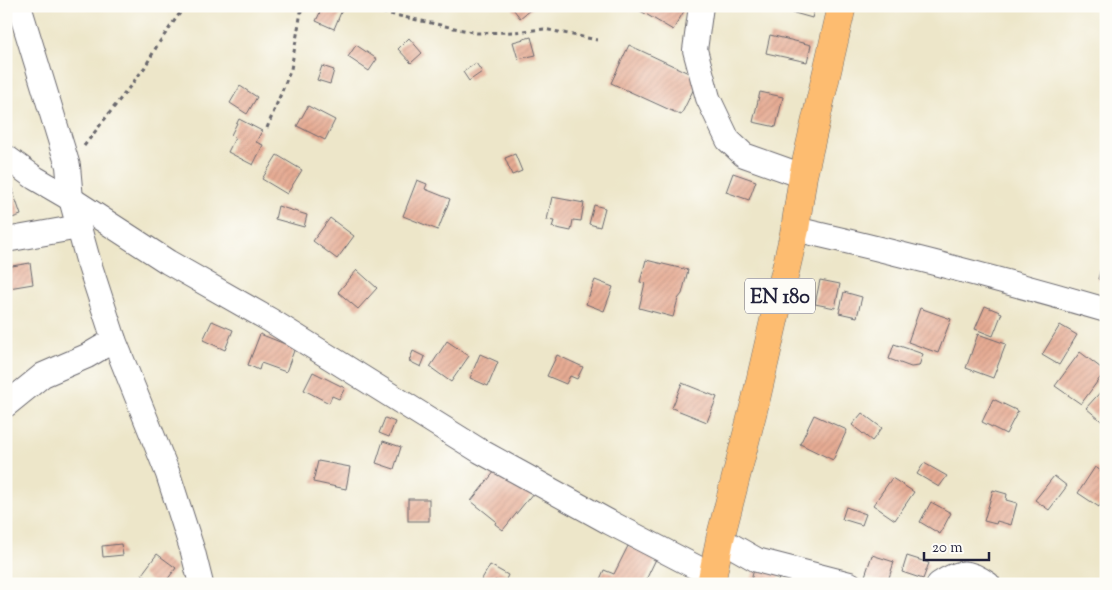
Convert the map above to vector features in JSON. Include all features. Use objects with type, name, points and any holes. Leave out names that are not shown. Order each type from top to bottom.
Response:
[{"type":"main road","name":"EN 180","points":[[712,580],[720,539],[756,399],[795,229],[803,176],[842,6]]},
{"type":"street","points":[[19,6],[68,166],[72,199],[79,227],[114,340],[168,474],[193,552],[201,584]]},
{"type":"street","points":[[701,6],[695,50],[708,98],[728,140],[744,154],[803,176]]},
{"type":"street","points":[[6,157],[35,178],[72,199],[168,262],[270,320],[480,451],[712,580]]},
{"type":"street","points":[[6,240],[79,227]]},
{"type":"street","points":[[795,229],[993,278],[1106,310]]},
{"type":"street","points":[[6,405],[44,375],[87,356],[114,340]]},
{"type":"street","points":[[720,539],[757,560],[850,584]]},
{"type":"street","points":[[939,584],[949,577],[963,572],[975,575],[988,584]]},
{"type":"path","points":[[68,166],[145,67],[158,44],[185,6]]},
{"type":"path","points":[[267,128],[290,69],[302,6]]},
{"type":"path","points":[[368,6],[376,12],[477,32],[544,30],[597,40]]},
{"type":"building","points":[[323,6],[334,6],[342,10],[334,29],[316,21]]},
{"type":"building","points":[[511,6],[535,6],[520,18]]},
{"type":"building","points":[[632,6],[687,6],[673,30]]},
{"type":"building","points":[[777,6],[815,6],[812,18],[777,8]]},
{"type":"building","points":[[770,35],[811,45],[807,62],[766,53]]},
{"type":"building","points":[[531,37],[536,55],[518,59],[513,42]]},
{"type":"building","points":[[409,38],[422,53],[411,63],[398,49]]},
{"type":"building","points":[[356,45],[377,59],[369,71],[348,57]]},
{"type":"building","points":[[629,45],[699,78],[681,115],[611,83]]},
{"type":"building","points":[[476,63],[482,72],[469,81],[463,72]]},
{"type":"building","points":[[322,66],[334,70],[330,84],[317,80]]},
{"type":"building","points":[[240,86],[257,97],[247,114],[230,103]]},
{"type":"building","points":[[760,92],[783,97],[776,127],[753,122]]},
{"type":"building","points":[[308,106],[335,120],[325,140],[297,126]]},
{"type":"building","points":[[239,119],[262,131],[256,142],[263,145],[253,165],[228,152],[235,138],[231,135]]},
{"type":"building","points":[[515,154],[522,171],[512,175],[505,158]]},
{"type":"building","points":[[277,155],[302,170],[287,194],[262,179]]},
{"type":"building","points":[[733,173],[756,181],[749,200],[726,192]]},
{"type":"building","points":[[417,180],[427,184],[425,189],[450,199],[438,230],[403,216]]},
{"type":"building","points":[[11,186],[21,215],[6,220],[6,188]]},
{"type":"building","points":[[552,197],[584,203],[581,221],[573,220],[571,231],[552,227],[554,221],[547,220]]},
{"type":"building","points":[[594,205],[605,208],[600,227],[589,224]]},
{"type":"building","points":[[278,206],[307,215],[304,227],[275,219]]},
{"type":"building","points":[[330,218],[354,236],[337,259],[313,241]]},
{"type":"building","points":[[1106,253],[1106,282],[1098,279]]},
{"type":"building","points":[[646,260],[688,270],[682,294],[678,299],[673,317],[639,308],[645,283],[640,282]]},
{"type":"building","points":[[30,263],[33,284],[9,288],[6,267]]},
{"type":"building","points":[[357,270],[377,288],[358,309],[338,292]]},
{"type":"building","points":[[595,280],[613,287],[604,311],[586,304]]},
{"type":"building","points":[[820,280],[840,284],[835,308],[815,304]]},
{"type":"building","points":[[844,292],[862,297],[857,317],[839,313]]},
{"type":"building","points":[[985,306],[1002,313],[993,336],[975,329]]},
{"type":"building","points":[[920,308],[951,319],[938,353],[908,342]]},
{"type":"building","points":[[212,321],[233,330],[225,350],[203,340]]},
{"type":"building","points":[[1060,325],[1077,335],[1059,365],[1042,355]]},
{"type":"building","points":[[260,334],[295,348],[286,372],[261,363],[259,370],[248,365]]},
{"type":"building","points":[[978,334],[1006,344],[993,378],[966,368]]},
{"type":"building","points":[[447,341],[469,356],[451,382],[430,367]]},
{"type":"building","points":[[894,344],[923,354],[919,366],[911,367],[889,359]]},
{"type":"building","points":[[413,351],[425,357],[421,367],[409,361]]},
{"type":"building","points":[[1080,352],[1105,371],[1081,404],[1055,386]]},
{"type":"building","points":[[480,354],[498,362],[488,386],[470,378]]},
{"type":"building","points":[[557,355],[583,367],[577,379],[570,376],[566,384],[547,376]]},
{"type":"building","points":[[313,372],[345,388],[339,399],[332,396],[329,403],[304,390]]},
{"type":"building","points":[[682,383],[717,397],[707,422],[672,408]]},
{"type":"building","points":[[1104,388],[1106,389],[1106,425],[1086,408]]},
{"type":"building","points":[[993,399],[1018,411],[1006,434],[982,422]]},
{"type":"building","points":[[862,413],[882,428],[872,441],[852,425]]},
{"type":"building","points":[[814,415],[847,430],[833,460],[800,444]]},
{"type":"building","points":[[385,418],[395,422],[389,437],[379,433]]},
{"type":"building","points":[[383,441],[401,447],[394,469],[376,463]]},
{"type":"building","points":[[318,461],[350,467],[346,489],[313,482]]},
{"type":"building","points":[[924,463],[947,476],[939,487],[917,474]]},
{"type":"building","points":[[499,466],[533,493],[503,530],[495,524],[496,521],[471,501]]},
{"type":"building","points":[[1095,467],[1106,474],[1106,495],[1099,507],[1078,493]]},
{"type":"building","points":[[1054,476],[1067,486],[1049,510],[1035,500]]},
{"type":"building","points":[[892,478],[914,492],[895,520],[873,505]]},
{"type":"building","points":[[993,490],[1007,494],[1006,500],[1017,503],[1011,525],[997,521],[996,524],[984,521]]},
{"type":"building","points":[[408,499],[429,499],[429,521],[408,521]]},
{"type":"building","points":[[931,502],[951,513],[940,534],[920,522]]},
{"type":"building","points":[[846,507],[866,514],[862,525],[842,519]]},
{"type":"building","points":[[121,544],[123,555],[103,557],[102,546]]},
{"type":"building","points":[[628,546],[656,559],[644,584],[598,584],[604,570],[614,574]]},
{"type":"building","points":[[157,554],[176,568],[164,584],[155,584],[142,574]]},
{"type":"building","points":[[872,555],[894,562],[887,584],[865,576]]},
{"type":"building","points":[[907,556],[929,563],[923,579],[902,572]]},
{"type":"building","points":[[756,562],[782,568],[777,584],[750,584]]},
{"type":"building","points":[[490,565],[508,575],[504,584],[495,580],[492,584],[479,584]]}]
